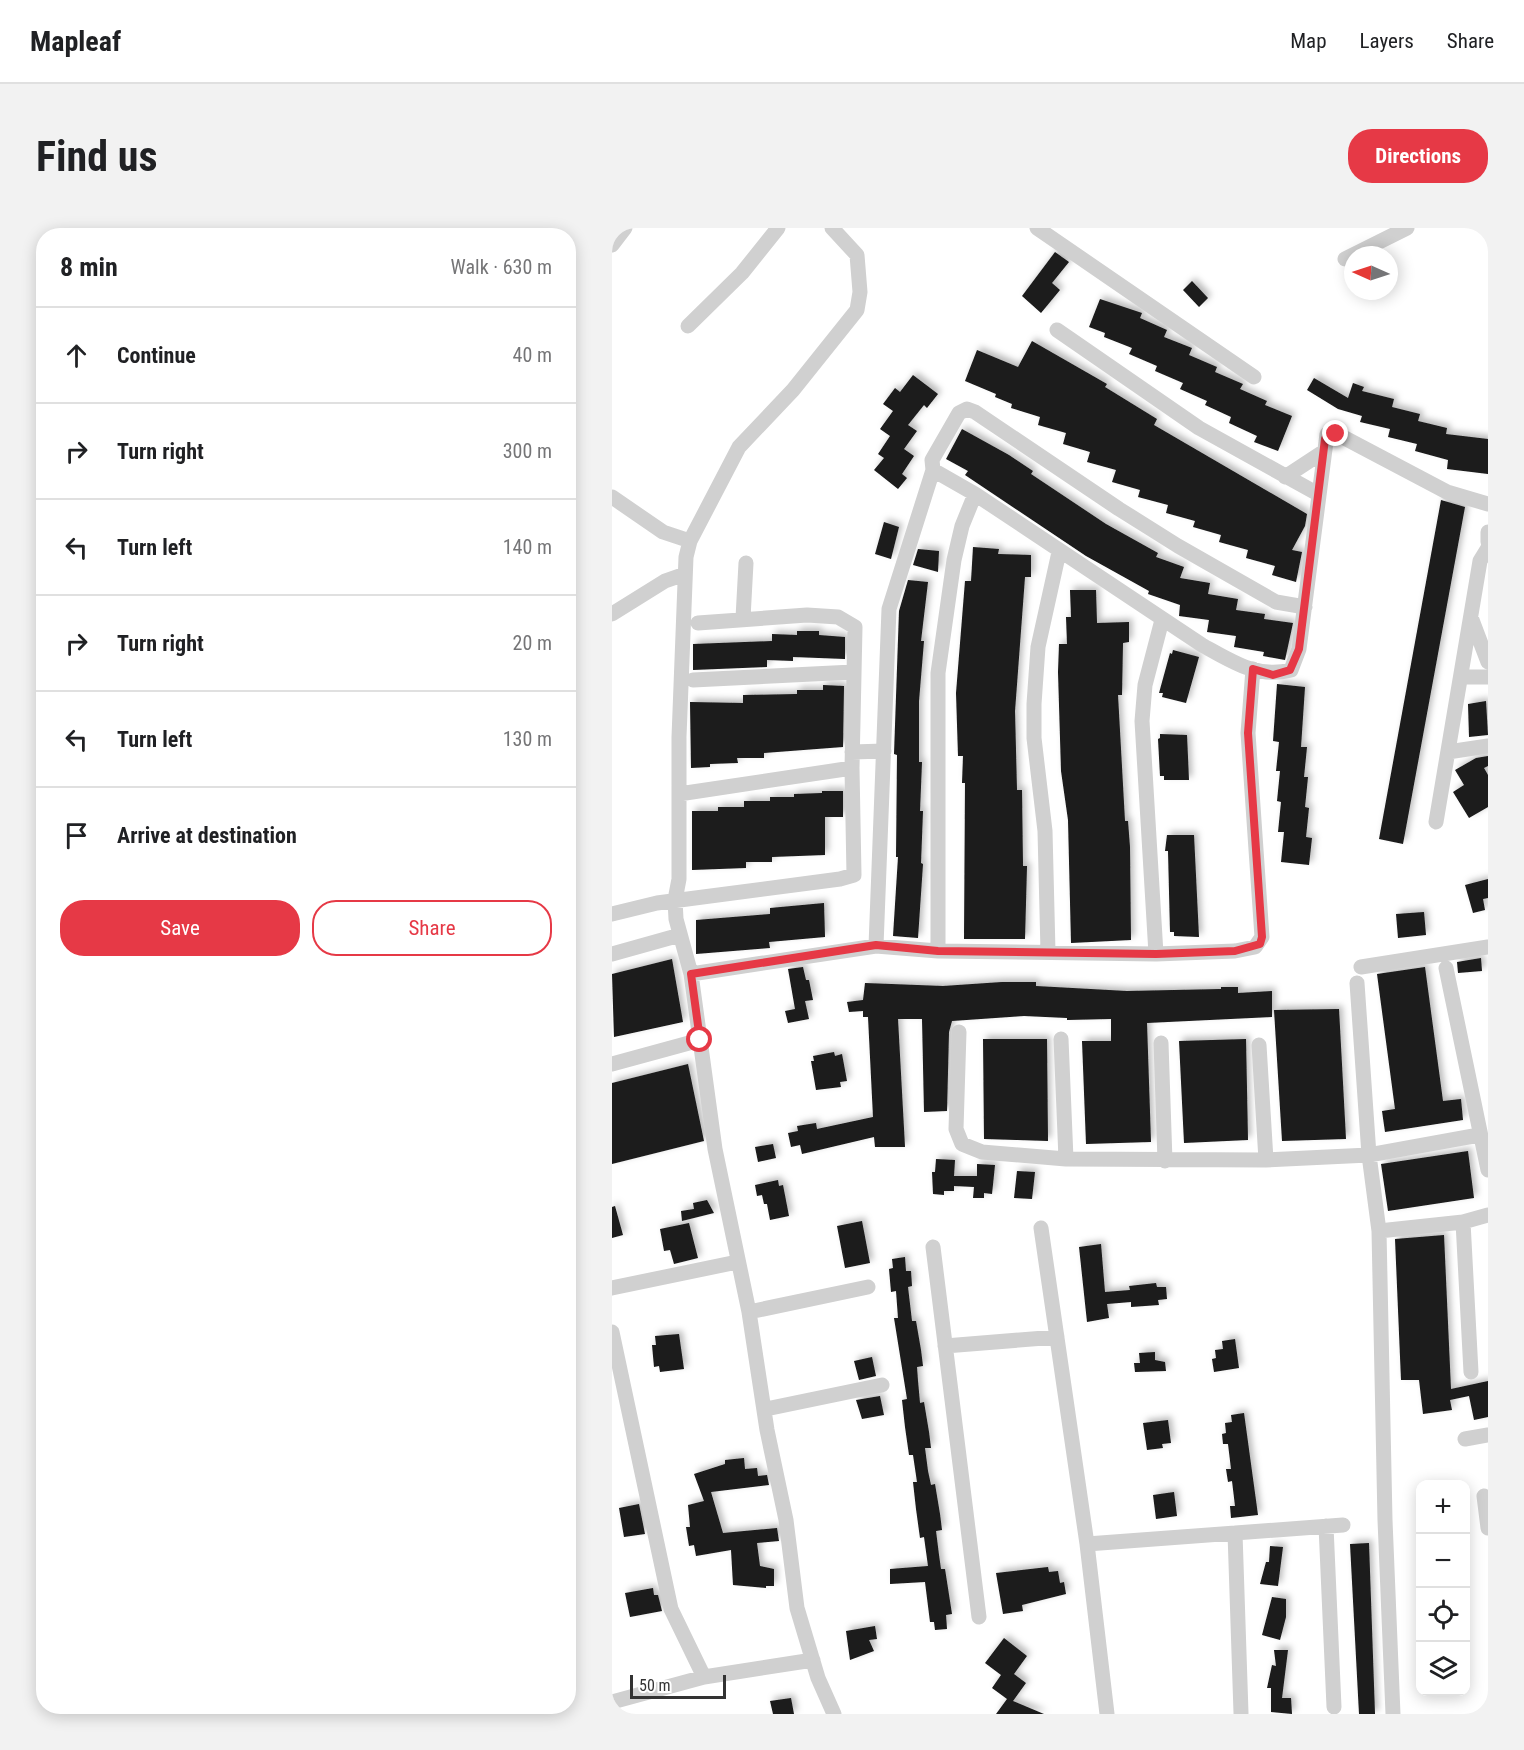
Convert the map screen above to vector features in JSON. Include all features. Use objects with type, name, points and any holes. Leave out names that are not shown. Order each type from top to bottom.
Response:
[{"type":"street","points":[[612,245],[625,228]]},
{"type":"street","points":[[688,326],[742,273],[778,228]]},
{"type":"street","points":[[832,228],[857,255],[860,292],[857,310],[793,390],[740,447],[690,541],[685,574],[679,879],[675,900],[680,934],[691,974],[715,1149],[749,1312],[766,1409],[767,1430],[786,1520],[797,1608],[813,1660],[834,1714]]},
{"type":"street","points":[[1037,228],[1254,377]]},
{"type":"street","points":[[1371,246],[1407,228]]},
{"type":"street","points":[[1057,330],[1199,428],[1318,494]]},
{"type":"street","points":[[876,945],[890,609],[933,470],[934,456],[959,413],[967,409],[1178,546],[1276,602],[1305,607]]},
{"type":"street","points":[[933,470],[975,494],[1202,645],[1253,669],[1273,675],[1290,670],[1299,649],[1327,434],[1336,434],[1447,492],[1488,504]]},
{"type":"street","points":[[1285,477],[1323,452]]},
{"type":"street","points":[[938,951],[938,673],[954,560],[962,526],[975,494]]},
{"type":"street","points":[[612,497],[663,531],[690,541]]},
{"type":"street","points":[[1488,532],[1488,542]]},
{"type":"street","points":[[1436,822],[1481,556],[1488,548]]},
{"type":"street","points":[[1048,952],[1045,831],[1034,738],[1034,704],[1038,647],[1059,552]]},
{"type":"street","points":[[743,618],[746,562]]},
{"type":"street","points":[[612,614],[665,581],[685,574]]},
{"type":"street","points":[[612,914],[675,900],[840,879],[854,875],[852,752],[855,627],[838,617],[807,615],[743,618],[698,624]]},
{"type":"street","points":[[1471,616],[1488,662]]},
{"type":"street","points":[[1156,954],[1142,721],[1145,685],[1162,620]]},
{"type":"street","points":[[691,974],[876,945],[938,951],[1156,954],[1235,951],[1260,944],[1262,937],[1248,733],[1253,669]]},
{"type":"street","points":[[693,680],[853,672]]},
{"type":"street","points":[[1462,677],[1488,678]]},
{"type":"street","points":[[1448,752],[1488,746]]},
{"type":"street","points":[[852,752],[884,752]]},
{"type":"street","points":[[679,794],[852,768]]},
{"type":"street","points":[[612,954],[680,934]]},
{"type":"street","points":[[1361,967],[1488,947]]},
{"type":"street","points":[[1446,968],[1472,1083],[1479,1135],[1488,1170]]},
{"type":"street","points":[[1357,983],[1369,1155],[1379,1231],[1385,1520],[1393,1714]]},
{"type":"street","points":[[959,1032],[956,1129],[962,1144],[982,1152],[1066,1159],[1266,1160],[1369,1155],[1479,1135]]},
{"type":"street","points":[[1061,1039],[1066,1159]]},
{"type":"street","points":[[612,1064],[700,1040]]},
{"type":"street","points":[[1161,1043],[1165,1161]]},
{"type":"street","points":[[1259,1046],[1266,1160]]},
{"type":"street","points":[[1472,1083],[1488,1081]]},
{"type":"street","points":[[1379,1231],[1463,1222],[1488,1215]]},
{"type":"street","points":[[1463,1222],[1471,1372]]},
{"type":"street","points":[[1041,1228],[1087,1544],[1107,1714]]},
{"type":"street","points":[[933,1247],[979,1617]]},
{"type":"street","points":[[612,1288],[737,1262]]},
{"type":"street","points":[[749,1312],[868,1287]]},
{"type":"street","points":[[612,1332],[670,1609],[704,1677]]},
{"type":"street","points":[[945,1346],[1057,1337]]},
{"type":"street","points":[[766,1409],[882,1385]]},
{"type":"street","points":[[1465,1439],[1488,1435]]},
{"type":"street","points":[[1484,1496],[1488,1528]]},
{"type":"street","points":[[1087,1544],[1343,1525]]},
{"type":"street","points":[[1326,1526],[1334,1707]]},
{"type":"street","points":[[1235,1533],[1241,1713]]},
{"type":"street","points":[[612,1702],[704,1677],[813,1660]]},
{"type":"building","points":[[1055,252],[1069,262],[1052,283],[1060,290],[1041,313],[1022,296]]},
{"type":"building","points":[[1192,281],[1208,298],[1199,307],[1183,290]]},
{"type":"building","points":[[1100,299],[1142,313],[1140,318],[1167,330],[1164,337],[1192,348],[1189,355],[1217,367],[1215,372],[1243,384],[1240,389],[1267,401],[1265,405],[1292,416],[1278,451],[1254,442],[1257,436],[1229,423],[1231,417],[1205,405],[1207,401],[1180,389],[1183,383],[1155,371],[1157,366],[1129,354],[1132,348],[1104,337],[1105,333],[1089,327]]},
{"type":"building","points":[[1032,341],[1107,384],[1105,387],[1157,419],[1154,425],[1307,514],[1305,526],[1292,550],[1302,552],[1296,582],[1272,575],[1275,566],[1246,558],[1248,550],[1219,542],[1221,535],[1193,527],[1195,521],[1166,513],[1168,505],[1138,497],[1140,490],[1112,482],[1116,470],[1087,462],[1090,452],[1063,444],[1066,433],[1038,425],[1040,417],[1011,408],[1012,404],[995,397],[996,394],[965,381],[977,350],[1018,367]]},
{"type":"building","points":[[913,375],[938,394],[927,408],[924,405],[908,425],[917,431],[904,449],[914,456],[902,474],[907,478],[898,489],[874,470],[884,458],[878,454],[890,436],[880,429],[893,411],[883,404],[895,388],[900,392]]},
{"type":"building","points":[[1314,378],[1348,398],[1353,383],[1364,387],[1362,391],[1394,399],[1392,407],[1420,414],[1418,421],[1447,428],[1446,434],[1488,439],[1488,474],[1447,469],[1448,460],[1415,451],[1417,444],[1388,437],[1390,429],[1360,422],[1362,416],[1338,409],[1307,390]]},
{"type":"building","points":[[962,429],[1009,455],[1033,471],[1031,474],[1106,524],[1158,553],[1156,557],[1184,567],[1180,578],[1210,583],[1208,594],[1238,599],[1236,610],[1265,614],[1264,619],[1293,623],[1285,660],[1263,656],[1264,652],[1234,647],[1236,636],[1207,632],[1209,620],[1179,616],[1180,605],[1148,594],[1149,591],[1086,556],[965,475],[968,471],[946,459]]},
{"type":"building","points":[[1441,500],[1465,507],[1403,844],[1379,839]]},
{"type":"building","points":[[884,522],[899,527],[891,559],[875,554]]},
{"type":"building","points":[[973,547],[999,549],[998,554],[1031,555],[1031,577],[1025,577],[1015,711],[1017,790],[1022,790],[1023,866],[1027,866],[1025,939],[964,939],[965,783],[962,783],[963,756],[958,756],[956,693],[965,581],[971,581]]},
{"type":"building","points":[[918,549],[939,551],[938,572],[913,565]]},
{"type":"building","points":[[908,580],[928,582],[921,641],[924,641],[919,701],[919,762],[922,762],[920,811],[923,811],[921,863],[923,864],[918,938],[893,936],[898,857],[896,857],[897,755],[894,754],[899,611]]},
{"type":"building","points":[[1070,590],[1096,590],[1097,623],[1129,622],[1129,642],[1123,643],[1122,695],[1118,695],[1125,821],[1128,821],[1130,847],[1131,940],[1071,943],[1068,820],[1061,771],[1058,672],[1059,644],[1067,644],[1066,617],[1071,617]]},
{"type":"building","points":[[797,631],[819,631],[819,635],[845,637],[845,659],[793,657],[793,661],[767,660],[767,667],[693,670],[693,644],[772,641],[772,634],[797,635]]},
{"type":"building","points":[[1173,650],[1199,657],[1186,703],[1162,697],[1163,693],[1159,693],[1170,653],[1172,654]]},
{"type":"building","points":[[1277,684],[1305,687],[1301,747],[1307,747],[1304,777],[1308,777],[1305,807],[1309,808],[1306,837],[1312,838],[1309,865],[1281,862],[1284,832],[1278,832],[1281,802],[1277,801],[1280,771],[1276,771],[1279,742],[1273,741]]},
{"type":"building","points":[[823,685],[844,686],[843,747],[764,753],[764,758],[737,758],[738,763],[710,764],[710,767],[691,768],[690,702],[743,703],[743,695],[797,694],[797,690],[823,690]]},
{"type":"building","points":[[1486,701],[1488,735],[1469,737],[1468,704]]},
{"type":"building","points":[[1160,734],[1187,735],[1189,780],[1164,780],[1164,776],[1160,776],[1158,739]]},
{"type":"building","points":[[1488,756],[1488,766],[1484,768],[1488,775],[1488,807],[1469,818],[1453,792],[1464,785],[1455,770],[1476,758]]},
{"type":"building","points":[[822,791],[843,791],[843,817],[825,817],[825,855],[772,857],[772,862],[746,862],[746,868],[692,870],[692,811],[718,811],[718,807],[744,807],[744,801],[770,801],[770,797],[794,797],[794,794],[822,793]]},
{"type":"building","points":[[1167,835],[1194,835],[1199,937],[1174,936],[1174,932],[1170,932],[1168,851],[1165,851]]},
{"type":"building","points":[[1488,879],[1488,898],[1483,899],[1485,910],[1473,913],[1465,885]]},
{"type":"building","points":[[824,903],[825,937],[769,942],[770,948],[696,954],[696,920],[770,914],[770,908]]},
{"type":"building","points":[[1424,912],[1426,935],[1398,938],[1396,914]]},
{"type":"building","points":[[1481,958],[1482,971],[1458,973],[1457,962]]},
{"type":"building","points":[[672,959],[683,1022],[614,1037],[612,974]]},
{"type":"building","points":[[803,967],[806,980],[809,980],[813,1000],[805,1001],[809,1019],[788,1023],[785,1011],[795,1009],[788,969]]},
{"type":"building","points":[[1425,967],[1443,1101],[1461,1099],[1463,1120],[1385,1132],[1382,1111],[1395,1109],[1377,974]]},
{"type":"building","points":[[1036,982],[1036,986],[1127,991],[1238,987],[1238,993],[1272,991],[1272,1017],[1147,1023],[1151,1142],[1086,1144],[1082,1041],[1111,1041],[1111,1019],[1067,1020],[1067,1018],[1024,1016],[952,1021],[949,1032],[947,1111],[924,1112],[922,1019],[898,1019],[905,1147],[875,1147],[874,1137],[802,1154],[800,1145],[791,1147],[788,1133],[798,1131],[797,1126],[816,1123],[817,1129],[873,1117],[868,1017],[863,1017],[863,1011],[849,1012],[847,1002],[863,1000],[865,983],[943,986]]},
{"type":"building","points":[[1339,1009],[1346,1139],[1282,1141],[1274,1010]]},
{"type":"building","points":[[983,1039],[1047,1039],[1048,1141],[984,1139]]},
{"type":"building","points":[[1246,1039],[1248,1140],[1184,1143],[1179,1041]]},
{"type":"building","points":[[834,1052],[835,1056],[842,1054],[847,1081],[840,1082],[841,1087],[816,1090],[811,1061],[814,1061],[813,1056]]},
{"type":"building","points":[[688,1064],[704,1141],[612,1164],[612,1083]]},
{"type":"building","points":[[773,1144],[776,1158],[758,1162],[755,1147]]},
{"type":"building","points":[[1468,1151],[1474,1198],[1388,1211],[1381,1164]]},
{"type":"building","points":[[936,1159],[955,1160],[954,1176],[977,1176],[977,1164],[995,1165],[992,1194],[984,1193],[984,1198],[973,1198],[974,1187],[954,1186],[954,1191],[944,1191],[944,1195],[933,1194],[932,1172],[935,1172]]},
{"type":"building","points":[[1017,1171],[1035,1172],[1032,1199],[1014,1198]]},
{"type":"building","points":[[778,1180],[779,1186],[783,1185],[789,1216],[770,1220],[767,1204],[764,1204],[762,1195],[757,1196],[755,1185]]},
{"type":"building","points":[[707,1200],[714,1213],[682,1221],[681,1211],[694,1209],[693,1203]]},
{"type":"building","points":[[615,1206],[623,1235],[612,1238],[612,1207]]},
{"type":"building","points":[[862,1221],[870,1263],[845,1268],[837,1226]]},
{"type":"building","points":[[689,1223],[698,1258],[674,1264],[670,1250],[664,1251],[660,1229]]},
{"type":"building","points":[[1444,1235],[1451,1389],[1488,1381],[1488,1417],[1474,1420],[1469,1396],[1450,1400],[1452,1410],[1423,1414],[1419,1380],[1401,1380],[1395,1239]]},
{"type":"building","points":[[1101,1244],[1105,1292],[1130,1290],[1129,1286],[1156,1283],[1157,1287],[1166,1287],[1167,1299],[1158,1300],[1159,1305],[1131,1307],[1131,1302],[1107,1304],[1109,1318],[1087,1322],[1079,1247]]},
{"type":"building","points":[[905,1257],[906,1271],[911,1271],[912,1286],[908,1287],[912,1321],[916,1321],[923,1366],[917,1367],[920,1403],[924,1402],[931,1448],[925,1448],[928,1471],[931,1485],[935,1484],[942,1530],[936,1531],[939,1555],[941,1569],[945,1569],[952,1614],[946,1615],[947,1629],[935,1630],[934,1622],[930,1622],[925,1582],[890,1584],[890,1569],[928,1566],[924,1537],[920,1538],[916,1509],[913,1482],[917,1482],[913,1455],[909,1455],[905,1427],[902,1400],[907,1399],[894,1318],[898,1318],[896,1291],[891,1292],[889,1269],[893,1268],[892,1259]]},
{"type":"building","points":[[679,1334],[684,1369],[660,1372],[659,1366],[654,1367],[652,1345],[656,1345],[655,1336]]},
{"type":"building","points":[[1235,1339],[1239,1368],[1214,1372],[1212,1359],[1216,1358],[1215,1350],[1223,1349],[1222,1341]]},
{"type":"building","points":[[1155,1352],[1155,1360],[1165,1362],[1166,1371],[1135,1372],[1134,1363],[1140,1363],[1139,1353]]},
{"type":"building","points":[[872,1357],[876,1376],[859,1380],[854,1361]]},
{"type":"building","points":[[880,1396],[884,1415],[862,1419],[856,1400]]},
{"type":"building","points":[[1244,1413],[1258,1515],[1231,1518],[1230,1506],[1235,1506],[1232,1481],[1228,1482],[1226,1469],[1231,1469],[1228,1444],[1223,1444],[1222,1434],[1226,1433],[1225,1423],[1232,1422],[1231,1415]]},
{"type":"building","points":[[1168,1420],[1171,1443],[1162,1444],[1163,1448],[1147,1450],[1143,1423]]},
{"type":"building","points":[[744,1458],[745,1469],[757,1468],[758,1476],[767,1475],[769,1485],[711,1492],[723,1533],[777,1528],[779,1541],[757,1543],[760,1566],[774,1569],[774,1586],[766,1586],[766,1588],[733,1585],[731,1550],[696,1556],[694,1545],[689,1546],[686,1527],[690,1527],[688,1505],[704,1501],[694,1474],[725,1464],[725,1460]]},
{"type":"building","points":[[1174,1492],[1177,1516],[1156,1519],[1153,1495]]},
{"type":"building","points":[[639,1504],[645,1534],[624,1537],[619,1508]]},
{"type":"building","points":[[1369,1543],[1375,1714],[1359,1714],[1350,1544]]},
{"type":"building","points":[[1270,1546],[1283,1547],[1278,1586],[1260,1584],[1266,1562],[1269,1562]]},
{"type":"building","points":[[1048,1567],[1049,1572],[1058,1571],[1060,1583],[1064,1582],[1066,1594],[1022,1605],[1023,1611],[1003,1614],[996,1573]]},
{"type":"building","points":[[653,1588],[654,1595],[658,1595],[662,1611],[630,1617],[625,1593]]},
{"type":"building","points":[[1272,1597],[1286,1599],[1286,1617],[1280,1640],[1262,1635]]},
{"type":"building","points":[[875,1626],[877,1639],[869,1640],[874,1651],[850,1660],[846,1631]]},
{"type":"building","points":[[1004,1638],[1027,1656],[1014,1674],[1026,1683],[1013,1701],[1044,1714],[996,1714],[1007,1699],[992,1688],[1001,1675],[985,1663]]},
{"type":"building","points":[[1274,1650],[1288,1650],[1282,1698],[1291,1698],[1292,1714],[1271,1712],[1271,1688],[1267,1688],[1272,1665],[1276,1666]]},
{"type":"building","points":[[791,1698],[794,1714],[773,1714],[770,1701]]},
{"type":"route","points":[[700,1040],[691,974],[876,945],[938,951],[1156,954],[1248,950],[1260,944],[1262,937],[1248,733],[1253,669],[1273,675],[1290,670],[1299,649],[1325,439],[1327,434],[1336,434]]}]
